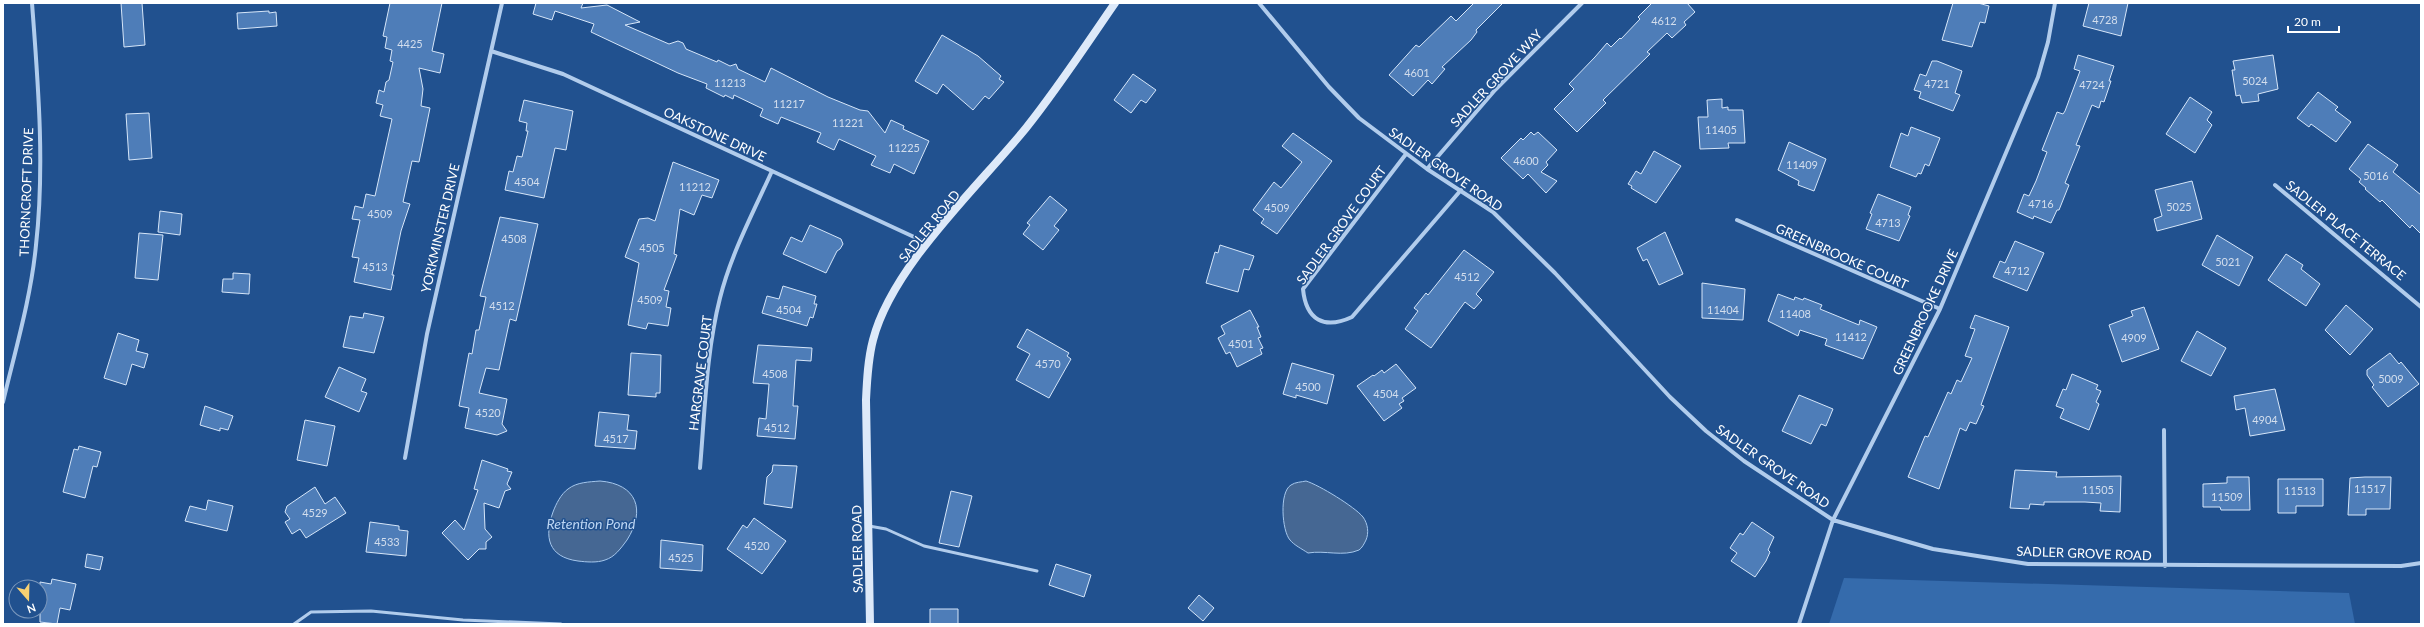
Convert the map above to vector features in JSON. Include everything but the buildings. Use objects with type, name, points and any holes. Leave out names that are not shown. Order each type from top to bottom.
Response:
[{"type":"street","name":"THORNCROFT DRIVE","points":[[3,402],[27,301],[36,245],[40,176],[39,116],[32,3]]},
{"type":"street","name":"YORKMINSTER DRIVE","points":[[405,458],[426,334],[502,3]]},
{"type":"street","name":"SADLER ROAD","points":[[870,624],[866,400],[868,367],[873,339],[898,286],[927,243],[1046,104],[1115,3]]},
{"type":"street","name":"SADLER GROVE ROAD","points":[[1259,3],[1329,87],[1359,118],[1427,169],[1493,212],[1538,256],[1670,397],[1706,431],[1744,461],[1833,520],[1933,549],[2021,563],[2165,566],[2401,566],[2421,563]]},
{"type":"street","name":"SADLER GROVE WAY","points":[[1427,169],[1495,90],[1582,3]]},
{"type":"street","name":"GREENBROOKE DRIVE","points":[[1799,624],[1833,520],[1940,309],[2038,77],[2048,42],[2055,3]]},
{"type":"street","name":"OAKSTONE DRIVE","points":[[491,51],[563,74],[927,243]]},
{"type":"street","name":"SADLER GROVE COURT","points":[[1406,154],[1303,289],[1304,302],[1312,315],[1323,321],[1338,324],[1352,317],[1461,190]]},
{"type":"street","name":"HARGRAVE COURT","points":[[700,468],[713,332],[720,297],[732,260],[772,171]]},
{"type":"street","name":"SADLER PLACE TERRACE","points":[[2275,185],[2421,307]]},
{"type":"street","name":"GREENBROOKE COURT","points":[[1737,220],[1940,309]]},
{"type":"street","points":[[2164,430],[2165,566]]},
{"type":"lane","points":[[869,526],[886,529],[924,546],[1037,571]]},
{"type":"lane","points":[[294,624],[311,612],[371,611],[484,622],[561,624]]},
{"type":"shaded area","points":[[1844,578],[2349,593],[2355,624],[1829,624]]},
{"type":"water","name":"Retention Pond","points":[[600,481],[613,483],[630,493],[637,509],[633,529],[620,549],[609,559],[592,562],[568,559],[560,555],[551,544],[549,530],[553,512],[557,503],[568,489],[583,483]]},
{"type":"water","points":[[1306,481],[1336,497],[1353,508],[1363,517],[1368,528],[1368,534],[1363,546],[1359,550],[1347,553],[1308,553],[1290,540],[1285,529],[1283,512],[1285,495],[1287,489],[1291,485]]}]
